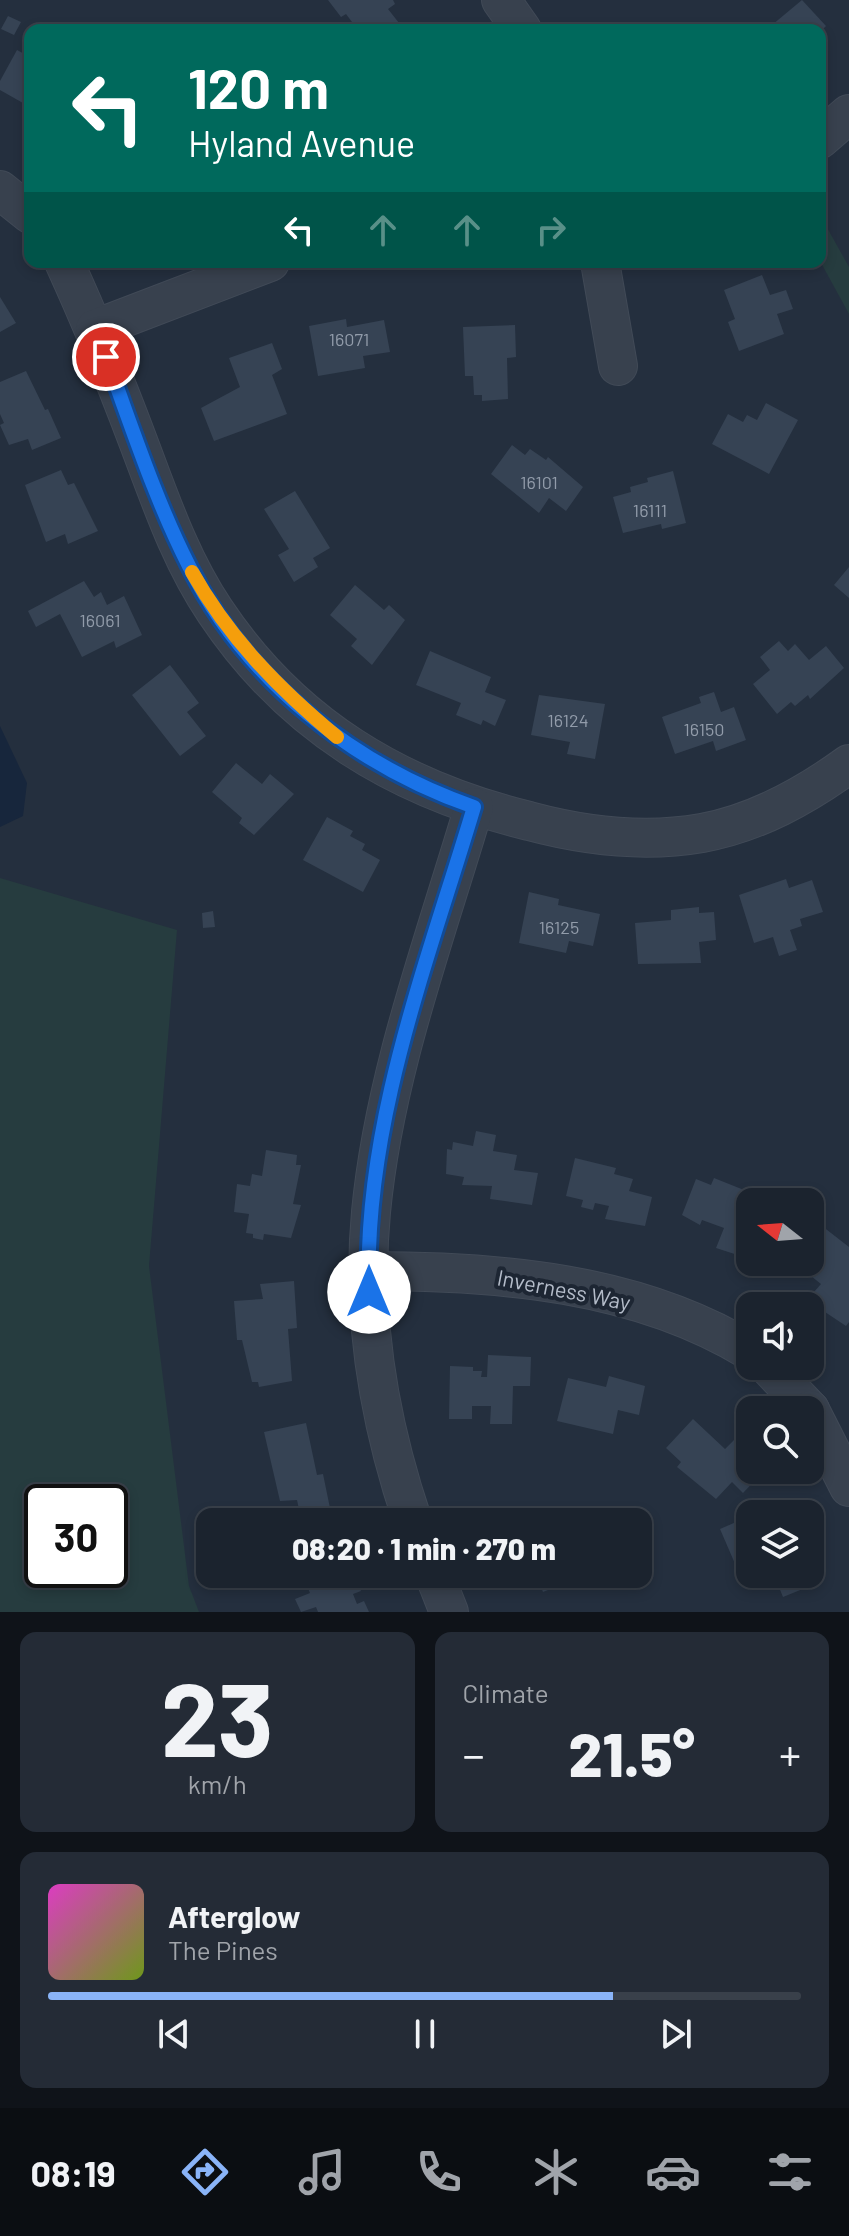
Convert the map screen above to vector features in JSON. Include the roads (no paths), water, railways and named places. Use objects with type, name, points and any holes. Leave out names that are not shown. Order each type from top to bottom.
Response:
[{"type":"street","points":[[501,0],[518,24]]},
{"type":"street","points":[[826,134],[849,114]]},
{"type":"street","points":[[0,190],[24,209]]},
{"type":"street","points":[[67,268],[95,329],[169,525],[201,588],[229,630],[278,685],[343,742],[402,779],[474,807],[576,832],[617,837],[673,837],[727,827],[781,808],[849,764]]},
{"type":"street","points":[[95,329],[254,268]]},
{"type":"street","points":[[601,268],[618,366]]},
{"type":"street","points":[[409,1508],[382,1413],[371,1335],[368,1271],[371,1212],[387,1110],[474,807]]},
{"type":"street","name":"Inverness Way","points":[[368,1271],[473,1273],[590,1291],[696,1321],[736,1343]]},
{"type":"street","points":[[781,1380],[797,1396]]},
{"type":"street","points":[[824,1438],[849,1487]]},
{"type":"street","points":[[440,1588],[449,1612]]},
{"type":"water","points":[[0,726],[27,783],[23,816],[0,827]]}]
